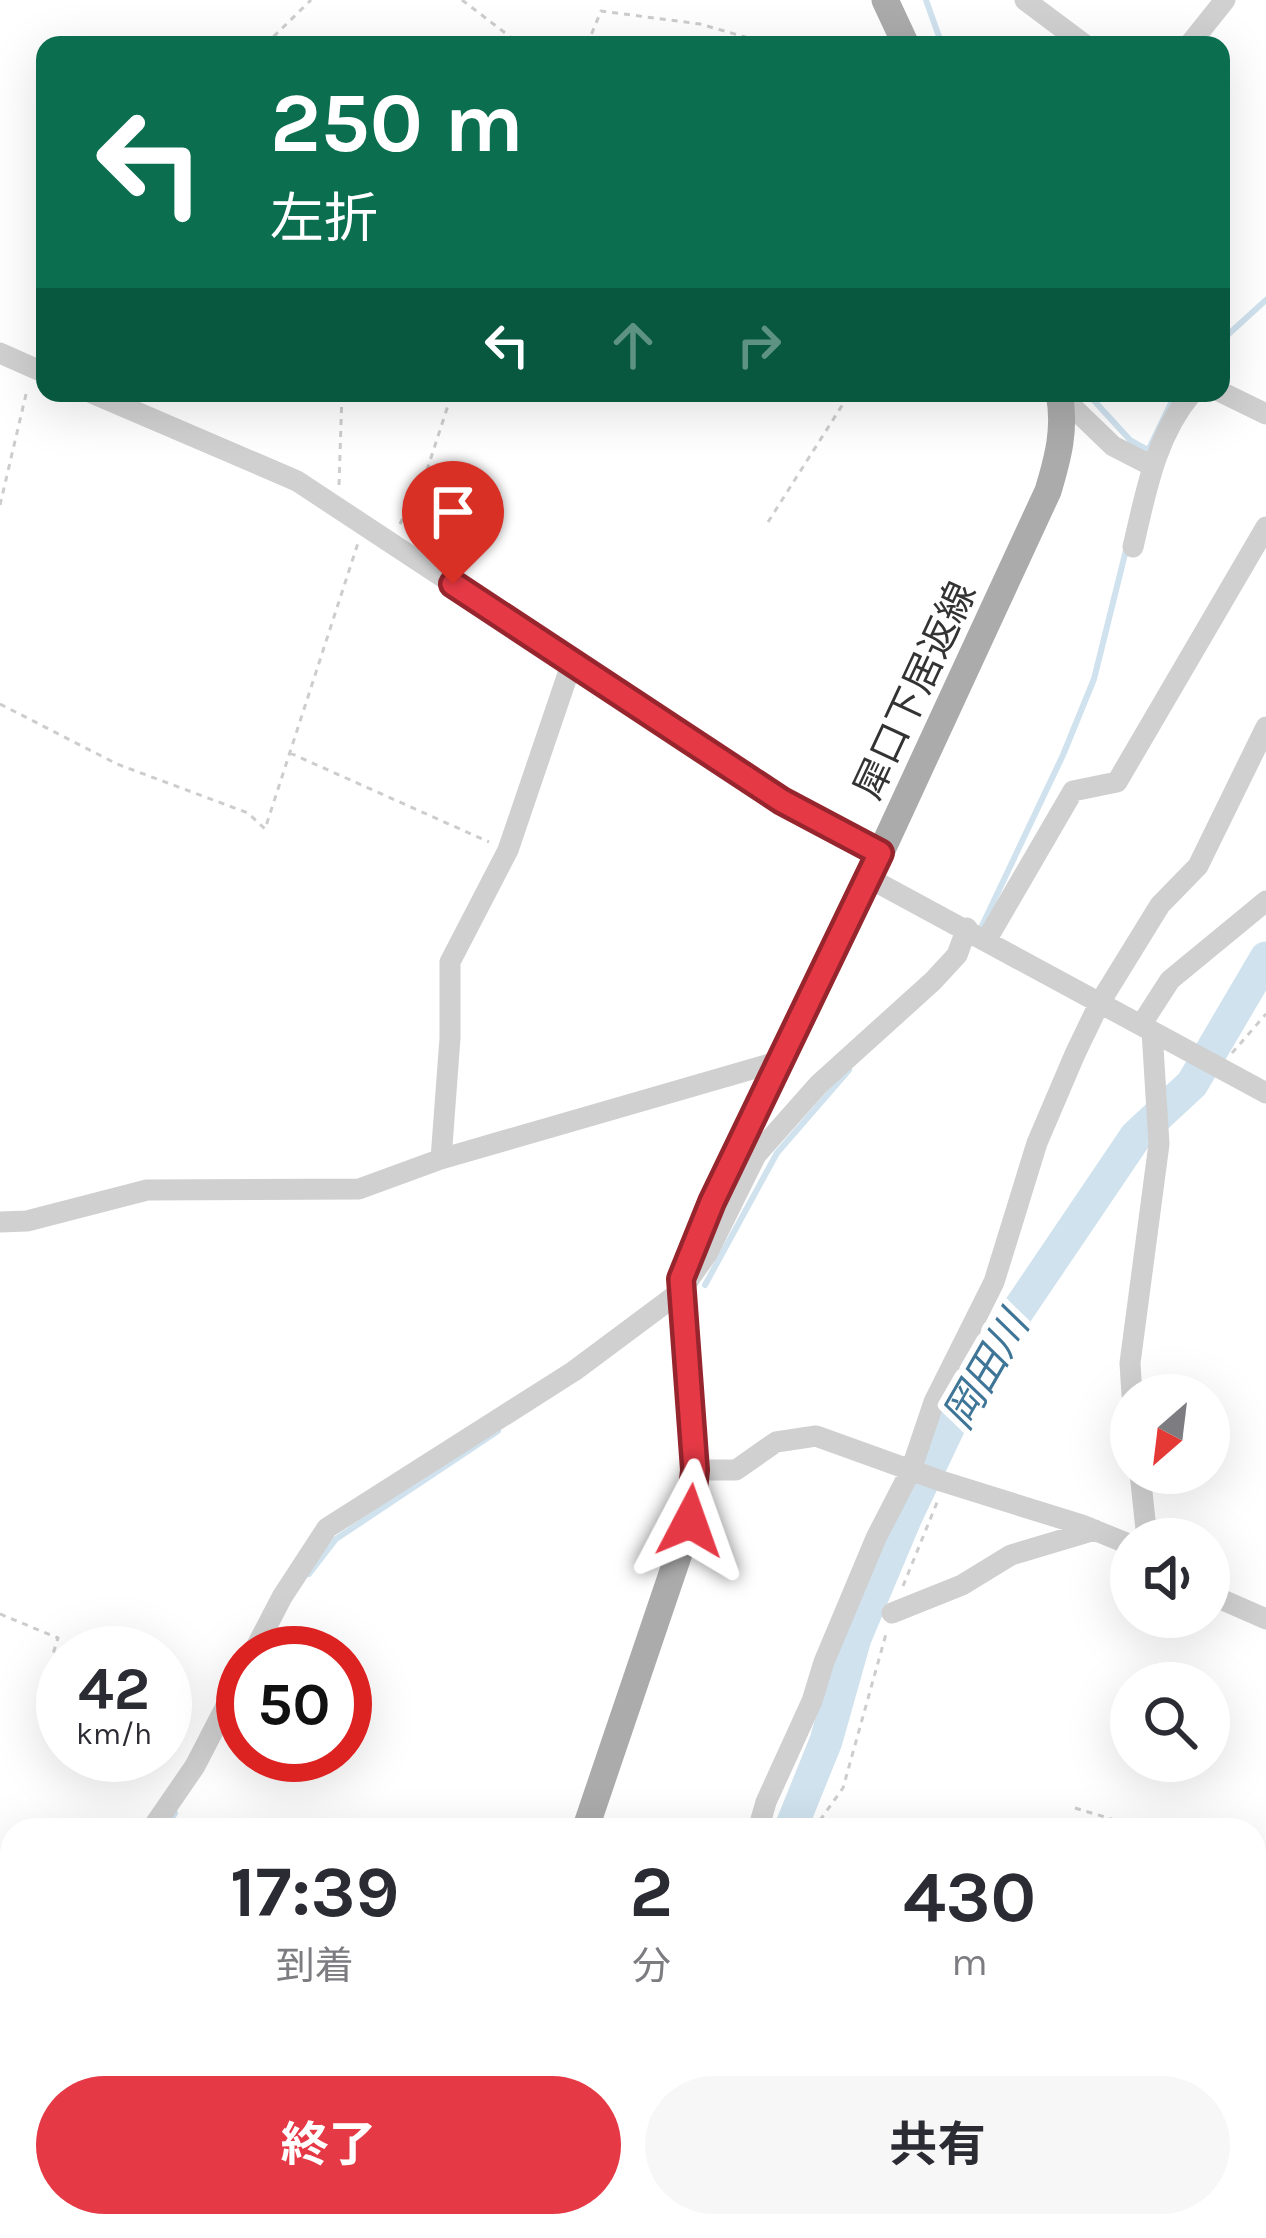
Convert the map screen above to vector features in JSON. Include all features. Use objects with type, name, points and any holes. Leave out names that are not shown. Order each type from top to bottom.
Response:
[{"type":"main road","points":[[885,0],[902,36]]},
{"type":"main road","name":"犀口下居返線","points":[[590,1818],[690,1521],[695,1470],[681,1279],[712,1202],[875,866],[1048,491],[1060,448],[1062,402]]},
{"type":"street","points":[[1024,0],[1073,36]]},
{"type":"street","points":[[1195,36],[1215,5]]},
{"type":"street","points":[[0,352],[36,369]]},
{"type":"street","points":[[1230,396],[1266,413]]},
{"type":"street","points":[[113,402],[297,481],[977,934],[1266,1093]]},
{"type":"street","points":[[1068,402],[1113,446],[1144,463]]},
{"type":"street","points":[[1133,547],[1144,463],[1176,402]]},
{"type":"street","points":[[267,1626],[327,1528],[574,1371],[680,1292],[707,1254],[756,1155],[819,1084],[933,981],[977,934],[1072,791],[1117,782],[1266,527]]},
{"type":"street","points":[[441,1159],[450,1038],[449,962],[508,850],[571,665]]},
{"type":"street","points":[[761,1818],[876,1538],[911,1470],[934,1402],[994,1282],[1037,1143],[1099,1004],[1160,905],[1198,866],[1266,727]]},
{"type":"street","points":[[1131,1374],[1159,1144],[1147,1028],[1170,980],[1266,901]]},
{"type":"street","points":[[0,1222],[27,1220],[148,1190],[359,1189],[441,1159],[780,1061]]},
{"type":"street","points":[[0,1240],[27,1220]]},
{"type":"street","points":[[695,1470],[736,1470],[776,1442],[816,1436],[1110,1536]]},
{"type":"street","points":[[892,1612],[962,1585],[1011,1555],[1095,1530]]},
{"type":"street","points":[[1230,1603],[1266,1619]]},
{"type":"street","points":[[159,1818],[216,1725]]},
{"type":"path","points":[[274,36],[311,0]]},
{"type":"path","points":[[462,0],[508,36]]},
{"type":"path","points":[[591,36],[601,11],[700,24],[742,36]]},
{"type":"path","points":[[0,505],[36,380]]},
{"type":"path","points":[[334,504],[341,472],[342,402]]},
{"type":"path","points":[[392,542],[428,467],[449,402]]},
{"type":"path","points":[[768,522],[844,402]]},
{"type":"path","points":[[0,704],[117,764],[248,813],[265,829],[364,524]]},
{"type":"path","points":[[288,752],[508,850]]},
{"type":"path","points":[[1219,1068],[1266,1014]]},
{"type":"path","points":[[822,1818],[843,1788],[892,1612],[943,1481]]},
{"type":"path","points":[[0,1614],[36,1629]]},
{"type":"path","points":[[1075,1808],[1108,1818]]},
{"type":"waterway","points":[[926,0],[939,36]]},
{"type":"waterway","points":[[1230,333],[1266,300]]},
{"type":"waterway","points":[[1095,402],[1130,440],[1148,450]]},
{"type":"waterway","points":[[1145,457],[1172,402]]},
{"type":"waterway","points":[[980,930],[1094,679],[1127,546]]},
{"type":"waterway","name":"岡田川","points":[[795,1818],[826,1741],[855,1638],[971,1380],[1136,1136],[1192,1084],[1266,958]]},
{"type":"waterway","points":[[705,1285],[777,1153],[849,1070]]},
{"type":"waterway","points":[[309,1574],[336,1539],[498,1431]]},
{"type":"waterway","points":[[172,1818],[175,1813]]},
{"type":"route","points":[[453,584],[782,801],[880,853],[712,1202],[681,1279],[695,1470],[690,1521]]}]
